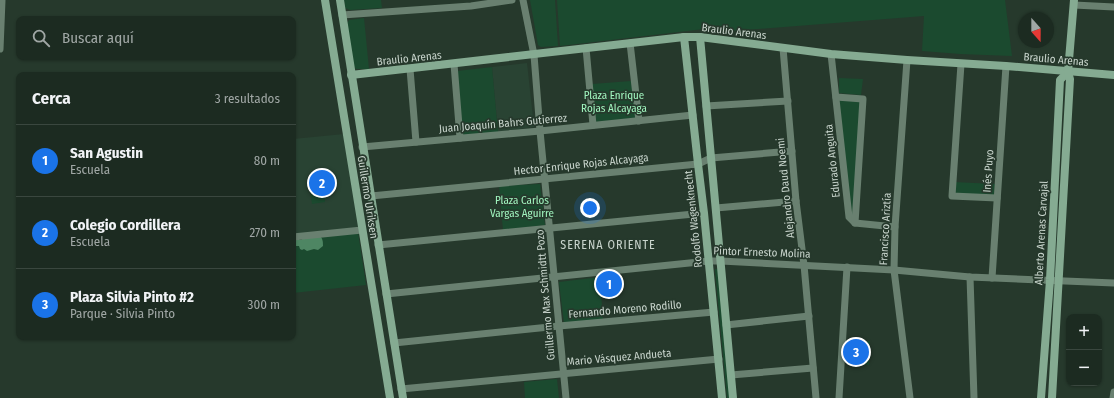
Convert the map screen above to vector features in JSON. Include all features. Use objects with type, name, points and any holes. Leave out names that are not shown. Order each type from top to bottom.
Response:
[{"type":"street","points":[[0,49],[2,0]]},
{"type":"street","name":"Guillermo Ulriksen","points":[[325,0],[390,398]]},
{"type":"street","name":"Guillermo Ulriksen","points":[[340,0],[402,398]]},
{"type":"street","points":[[342,15],[471,6],[512,0]]},
{"type":"street","name":"Guillermo Max Schmidtt Pozo","points":[[523,0],[534,55],[566,398]]},
{"type":"street","points":[[1074,2],[1114,7]]},
{"type":"street","name":"Alberto Arenas Carvajal","points":[[1052,398],[1070,79],[1068,72],[1074,2]]},
{"type":"street","points":[[700,37],[733,398]]},
{"type":"street","name":"Braulio Arenas","points":[[351,75],[630,43],[700,37],[831,54],[1114,75]]},
{"type":"street","name":"Rodolfo Wagenknecht","points":[[684,38],[704,213],[722,398]]},
{"type":"street","points":[[630,43],[639,121]]},
{"type":"street","points":[[586,48],[593,125]]},
{"type":"street","name":"Alejandro Daud Noemi","points":[[783,48],[796,201],[804,265],[816,398]]},
{"type":"street","name":"Edurado Anguita","points":[[831,54],[849,218],[855,224]]},
{"type":"street","name":"Francisco Ariztía","points":[[907,60],[895,227],[894,270],[910,398]]},
{"type":"street","points":[[454,64],[460,138]]},
{"type":"street","points":[[961,64],[952,196],[997,198]]},
{"type":"street","name":"Inés Puyo","points":[[992,278],[1006,66]]},
{"type":"street","points":[[410,69],[416,142]]},
{"type":"street","name":"Alberto Arenas Carvajal","points":[[1041,398],[1050,280],[1060,80],[1068,72]]},
{"type":"street","points":[[836,97],[862,99],[855,224],[895,227]]},
{"type":"street","points":[[706,106],[788,101]]},
{"type":"street","name":"Juan Joaquín Bahrs Gutierrez","points":[[362,147],[693,116]]},
{"type":"street","name":"Hector Enrique Rojas Alcayaga","points":[[371,196],[698,164],[711,158],[792,151]]},
{"type":"street","points":[[716,208],[796,201]]},
{"type":"street","points":[[378,245],[704,213]]},
{"type":"street","points":[[296,237],[362,230]]},
{"type":"street","name":"Pintor Ernesto Molina","points":[[386,294],[709,261],[847,267],[970,277],[1114,283]]},
{"type":"street","points":[[839,398],[847,267]]},
{"type":"street","points":[[970,277],[974,398]]},
{"type":"street","name":"Fernando Moreno Rodillo","points":[[394,343],[714,312]]},
{"type":"street","points":[[726,325],[809,316]]},
{"type":"street","name":"Mario Vásquez Andueta","points":[[401,389],[719,359]]},
{"type":"street","points":[[731,375],[814,368]]},
{"type":"street","points":[[1113,398],[1114,392]]},
{"type":"shaded area","points":[[527,63],[534,127],[498,132],[492,67]]},
{"type":"shaded area","points":[[344,134],[359,228],[296,235],[296,139]]},
{"type":"shaded area","points":[[320,236],[323,246],[318,250],[302,250],[299,246],[296,246],[296,240],[301,240],[304,238]]},
{"type":"green space","points":[[344,0],[381,0],[382,8],[350,10],[345,8]]},
{"type":"green space","points":[[530,0],[555,0],[558,46],[541,47],[538,45]]},
{"type":"green space","points":[[557,0],[1005,0],[1012,56],[922,51],[924,16],[708,33],[704,29],[560,46]]},
{"type":"green space","points":[[364,18],[369,69],[356,69],[353,66],[347,23],[349,20]]},
{"type":"green space","points":[[492,67],[498,132],[463,135],[457,71]]},
{"type":"green space","points":[[839,78],[863,79],[861,95],[839,93]]},
{"type":"green space","name":"Plaza Enrique Rojas Alcayaga","points":[[631,81],[636,118],[596,122],[594,120],[592,84]]},
{"type":"green space","points":[[838,99],[861,101],[853,219],[851,217]]},
{"type":"green space","points":[[323,182],[325,202],[312,204],[309,184]]},
{"type":"green space","points":[[954,182],[995,184],[994,196],[953,193]]},
{"type":"green space","name":"Plaza Carlos Vargas Aguirre","points":[[540,184],[545,225],[503,230],[499,186]]},
{"type":"green space","points":[[358,232],[366,285],[296,293],[296,239]]},
{"type":"green space","points":[[715,269],[718,269],[730,398],[727,398]]},
{"type":"green space","points":[[600,277],[603,321],[564,323],[559,282]]},
{"type":"green space","points":[[843,340],[870,341],[869,365],[842,362]]},
{"type":"green space","points":[[557,379],[559,398],[525,398],[524,382]]},
{"type":"place","name":"Colegio Cordillera","points":[[322,183]]},
{"type":"place","name":"San Agustin","points":[[609,284]]},
{"type":"place","name":"Plaza Silvia Pinto #2","points":[[856,352]]},
{"type":"district","name":"SERENA ORIENTE","points":[[608,245]]}]
